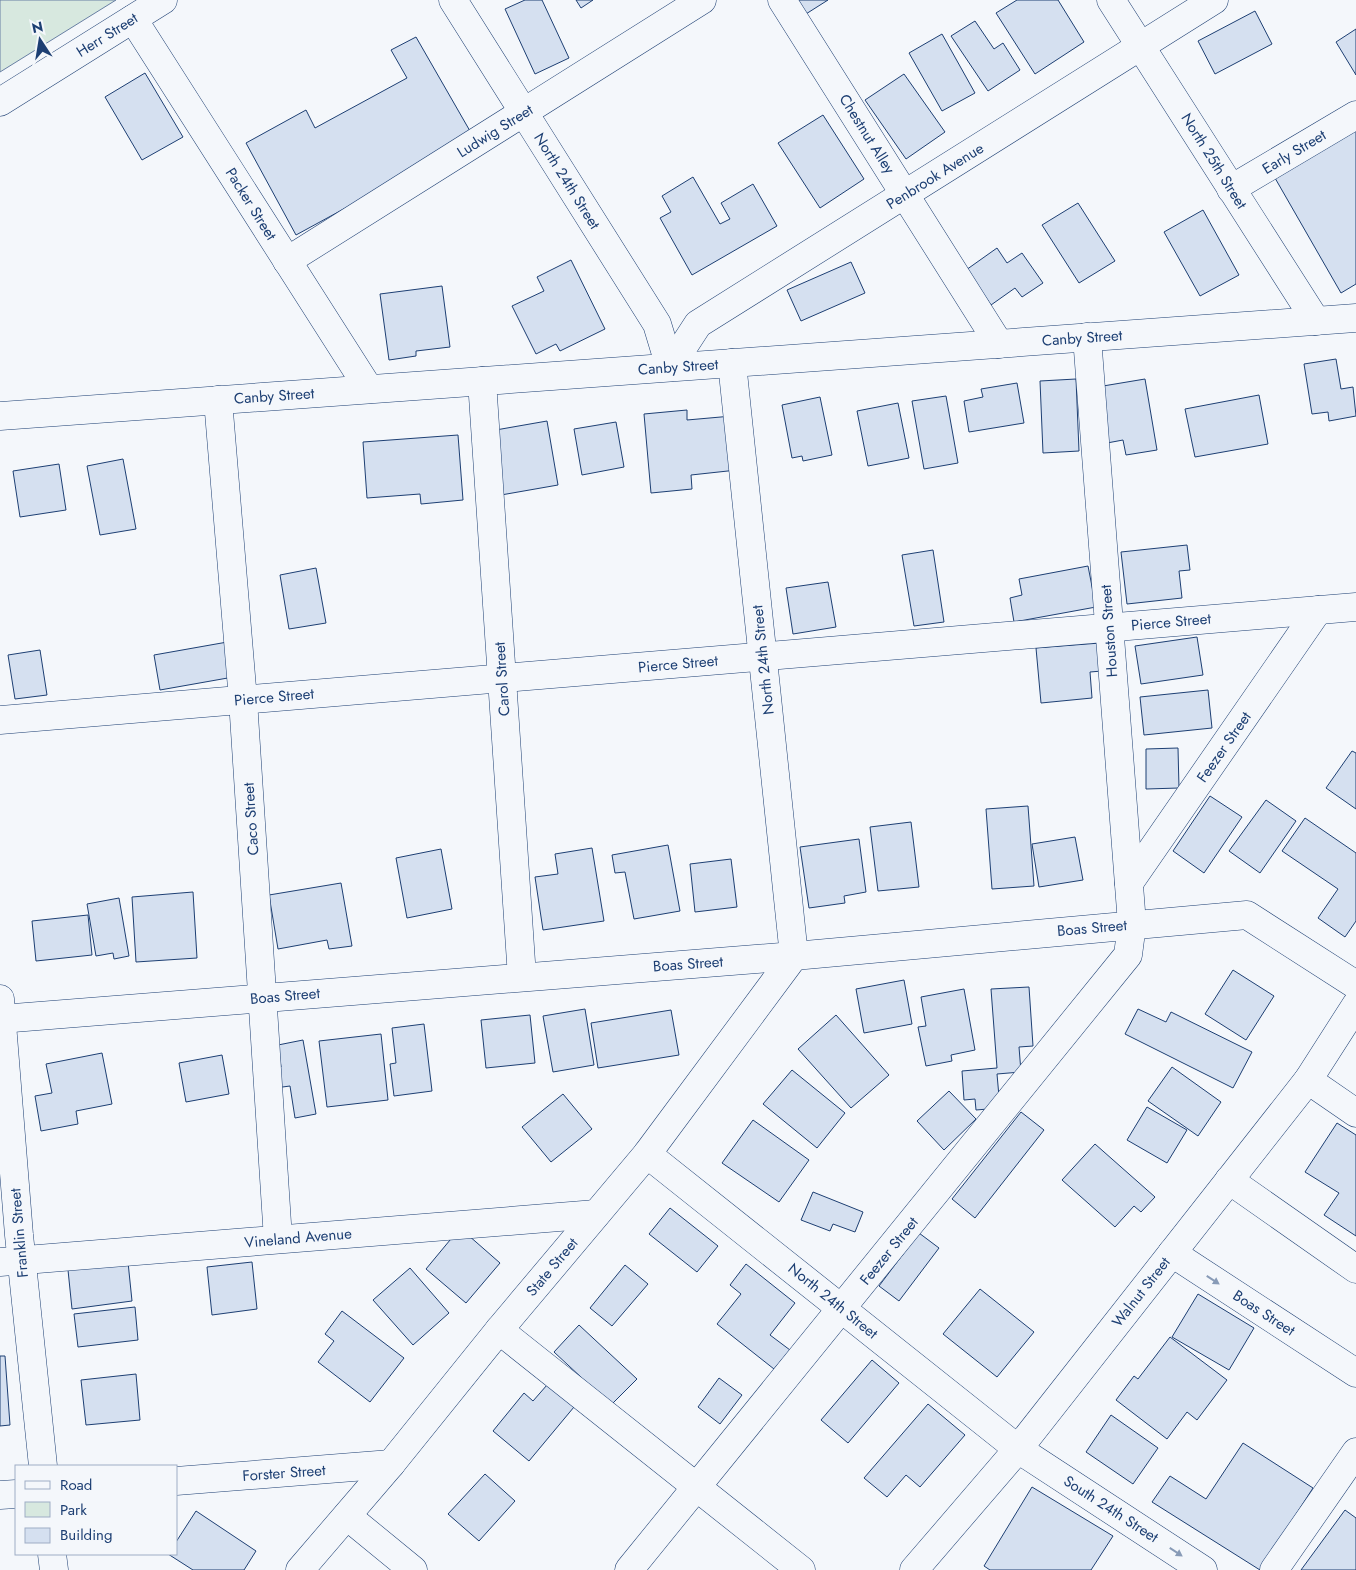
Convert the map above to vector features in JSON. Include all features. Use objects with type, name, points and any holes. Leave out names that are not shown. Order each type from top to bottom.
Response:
[{"type":"street","name":"Herr Street","points":[[0,102],[164,0]]},
{"type":"street","name":"North 24th Street","points":[[453,0],[657,324],[670,367]]},
{"type":"street","name":"Ludwig Street","points":[[288,261],[702,0]]},
{"type":"street","name":"Chestnut Alley","points":[[782,0],[999,344]]},
{"type":"street","name":"North 25th Street","points":[[1112,0],[1316,321]]},
{"type":"street","name":"Penbrook Avenue","points":[[670,367],[698,324],[1214,0]]},
{"type":"street","name":"Packer Street","points":[[134,19],[369,389]]},
{"type":"street","name":"Early Street","points":[[1231,188],[1356,115]]},
{"type":"street","name":"Canby Street","points":[[0,416],[1356,318]]},
{"type":"street","name":"Houston Street","points":[[1086,337],[1132,924]]},
{"type":"street","name":"North 24th Street","points":[[732,363],[794,956]]},
{"type":"street","name":"Carol Street","points":[[482,381],[522,977]]},
{"type":"street","name":"Caco Street","points":[[218,400],[243,700],[278,1239]]},
{"type":"street","name":"Pierce Street","points":[[0,720],[1356,607]]},
{"type":"street","name":"Feezer Street","points":[[1129,883],[1318,610]]},
{"type":"street","name":"Boas Street","points":[[1,1012],[262,998],[794,956],[1247,915],[1356,985]]},
{"type":"street","name":"Feezer Street","points":[[629,1570],[1128,955],[1132,924]]},
{"type":"street","name":"State Street","points":[[300,1570],[391,1464],[499,1330],[647,1154],[794,956]]},
{"type":"street","name":"Walnut Street","points":[[914,1570],[1018,1449],[1230,1180],[1308,1080],[1356,1005]]},
{"type":"street","name":"Franklin Street","points":[[1,1012],[11,1261],[43,1465]]},
{"type":"street","points":[[1308,1080],[1356,1114]]},
{"type":"street","name":"North 24th Street","points":[[647,1154],[1018,1449]]},
{"type":"street","points":[[1230,1180],[1356,1269]]},
{"type":"street","name":"Vineland Avenue","points":[[11,1261],[596,1214]]},
{"type":"street","name":"Boas Street","points":[[1172,1253],[1356,1373]]},
{"type":"street","points":[[499,1330],[801,1570]]},
{"type":"street","name":"South 24th Street","points":[[1018,1449],[1203,1570]]},
{"type":"street","points":[[1274,1570],[1356,1452]]},
{"type":"street","name":"Forster Street","points":[[178,1481],[391,1464]]},
{"type":"street","points":[[0,1495],[15,1494]]},
{"type":"street","points":[[347,1516],[413,1570]]},
{"type":"street","points":[[52,1555],[54,1570]]},
{"type":"green space","points":[[0,0],[116,0],[0,72]]},
{"type":"building","points":[[525,0],[542,0],[569,58],[535,74],[505,9]]},
{"type":"building","points":[[576,0],[593,0],[581,8]]},
{"type":"building","points":[[786,0],[828,0],[798,19]]},
{"type":"building","points":[[1017,0],[1058,0],[1084,42],[1035,74],[996,13]]},
{"type":"building","points":[[1255,11],[1272,44],[1215,74],[1198,41]]},
{"type":"building","points":[[975,21],[994,49],[1003,43],[1020,70],[988,91],[951,36]]},
{"type":"building","points":[[1356,29],[1356,75],[1336,42]]},
{"type":"building","points":[[942,34],[975,93],[942,111],[909,53]]},
{"type":"building","points":[[416,37],[474,138],[296,235],[246,143],[306,110],[315,128],[407,78],[391,50]]},
{"type":"building","points":[[145,73],[183,137],[142,160],[105,97]]},
{"type":"building","points":[[904,74],[945,132],[906,159],[865,100]]},
{"type":"building","points":[[823,115],[864,179],[820,208],[778,143]]},
{"type":"building","points":[[1356,130],[1356,284],[1341,293],[1275,178]]},
{"type":"building","points":[[693,177],[720,224],[730,219],[721,203],[753,184],[777,226],[692,275],[660,218],[671,212],[662,196]]},
{"type":"building","points":[[1078,203],[1115,261],[1079,283],[1042,225]]},
{"type":"building","points":[[1203,210],[1239,275],[1200,296],[1164,232]]},
{"type":"building","points":[[997,248],[1007,263],[1022,253],[1043,283],[1022,297],[1015,288],[991,305],[966,270]]},
{"type":"building","points":[[571,260],[605,329],[560,351],[556,344],[536,354],[512,306],[544,291],[537,277]]},
{"type":"building","points":[[851,262],[865,293],[801,321],[787,290]]},
{"type":"building","points":[[442,286],[450,347],[416,351],[416,356],[389,360],[380,294]]},
{"type":"building","points":[[1336,359],[1341,389],[1353,387],[1356,416],[1329,421],[1328,412],[1312,414],[1304,364]]},
{"type":"building","points":[[1076,379],[1079,451],[1043,453],[1040,381]]},
{"type":"building","points":[[1145,379],[1157,450],[1126,455],[1123,440],[1107,443],[1097,387]]},
{"type":"building","points":[[1017,383],[1024,423],[969,432],[964,401],[983,397],[981,389]]},
{"type":"building","points":[[1259,395],[1268,444],[1195,457],[1185,409]]},
{"type":"building","points":[[946,396],[958,463],[924,469],[912,401]]},
{"type":"building","points":[[820,397],[832,455],[803,461],[802,456],[792,458],[782,405]]},
{"type":"building","points":[[898,403],[909,458],[868,466],[857,411]]},
{"type":"building","points":[[687,410],[687,420],[732,416],[737,470],[691,475],[692,489],[651,493],[644,414]]},
{"type":"building","points":[[547,421],[558,485],[501,495],[490,431]]},
{"type":"building","points":[[616,422],[624,467],[582,475],[574,429]]},
{"type":"building","points":[[458,435],[463,500],[421,504],[420,494],[367,498],[363,442]]},
{"type":"building","points":[[123,459],[136,529],[100,535],[87,466]]},
{"type":"building","points":[[59,464],[66,510],[20,517],[13,471]]},
{"type":"building","points":[[1187,545],[1190,570],[1179,571],[1182,598],[1127,604],[1121,552]]},
{"type":"building","points":[[933,550],[944,622],[914,626],[902,555]]},
{"type":"building","points":[[1088,566],[1096,607],[1014,622],[1010,598],[1022,595],[1019,579]]},
{"type":"building","points":[[316,568],[326,623],[289,629],[280,575]]},
{"type":"building","points":[[828,582],[836,627],[793,634],[786,588]]},
{"type":"building","points":[[1197,637],[1203,675],[1141,684],[1135,646]]},
{"type":"building","points":[[233,641],[239,676],[160,690],[154,655]]},
{"type":"building","points":[[1100,643],[1102,671],[1090,672],[1092,698],[1041,703],[1036,648]]},
{"type":"building","points":[[40,650],[47,695],[15,699],[8,655]]},
{"type":"building","points":[[1208,690],[1212,728],[1144,735],[1140,697]]},
{"type":"building","points":[[1178,748],[1179,788],[1146,789],[1146,749]]},
{"type":"building","points":[[1352,751],[1356,753],[1356,809],[1326,788]]},
{"type":"building","points":[[1210,796],[1242,817],[1204,873],[1173,851]]},
{"type":"building","points":[[1266,800],[1296,821],[1260,873],[1229,851]]},
{"type":"building","points":[[1028,806],[1034,886],[992,889],[986,809]]},
{"type":"building","points":[[1305,818],[1356,853],[1356,921],[1345,937],[1318,918],[1338,889],[1282,851]]},
{"type":"building","points":[[911,822],[919,887],[878,891],[870,827]]},
{"type":"building","points":[[1075,837],[1083,880],[1039,887],[1032,844]]},
{"type":"building","points":[[859,839],[866,892],[844,896],[845,903],[809,908],[800,847]]},
{"type":"building","points":[[668,845],[680,911],[634,919],[625,872],[615,873],[612,855]]},
{"type":"building","points":[[592,848],[604,921],[543,930],[535,877],[558,874],[555,854]]},
{"type":"building","points":[[441,849],[452,909],[407,918],[396,858]]},
{"type":"building","points":[[731,859],[737,907],[695,912],[690,864]]},
{"type":"building","points":[[341,883],[352,946],[329,949],[327,940],[278,949],[269,895]]},
{"type":"building","points":[[193,892],[197,958],[136,962],[132,897]]},
{"type":"building","points":[[119,898],[129,956],[114,959],[113,953],[96,956],[87,904]]},
{"type":"building","points":[[88,915],[92,955],[36,961],[32,921]]},
{"type":"building","points":[[1233,970],[1274,996],[1246,1040],[1205,1014]]},
{"type":"building","points":[[904,980],[912,1024],[864,1033],[856,989]]},
{"type":"building","points":[[1029,987],[1033,1046],[1019,1047],[1021,1072],[997,1074],[1000,1108],[976,1110],[975,1099],[964,1100],[962,1071],[997,1068],[991,989]]},
{"type":"building","points":[[964,989],[975,1050],[951,1055],[952,1061],[926,1066],[918,1027],[926,1026],[921,997]]},
{"type":"building","points":[[585,1009],[594,1065],[553,1072],[543,1016]]},
{"type":"building","points":[[1138,1009],[1166,1022],[1171,1012],[1252,1052],[1233,1088],[1125,1034]]},
{"type":"building","points":[[671,1010],[679,1055],[598,1068],[591,1023]]},
{"type":"building","points":[[530,1015],[535,1063],[486,1068],[481,1020]]},
{"type":"building","points":[[836,1015],[889,1075],[851,1108],[798,1049]]},
{"type":"building","points":[[424,1024],[432,1091],[394,1096],[390,1064],[396,1063],[392,1028]]},
{"type":"building","points":[[381,1034],[388,1100],[327,1107],[319,1041]]},
{"type":"building","points":[[303,1040],[316,1114],[295,1118],[290,1086],[275,1088],[272,1068],[281,1067],[278,1045]]},
{"type":"building","points":[[102,1053],[112,1104],[76,1111],[78,1124],[41,1131],[35,1096],[52,1093],[46,1064]]},
{"type":"building","points":[[222,1055],[229,1094],[186,1102],[179,1063]]},
{"type":"building","points":[[1172,1067],[1221,1102],[1198,1136],[1148,1101]]},
{"type":"building","points":[[792,1070],[845,1113],[817,1148],[763,1104]]},
{"type":"building","points":[[949,1091],[976,1119],[944,1150],[917,1121]]},
{"type":"building","points":[[563,1094],[592,1129],[551,1162],[522,1127]]},
{"type":"building","points":[[1147,1107],[1187,1130],[1167,1163],[1127,1140]]},
{"type":"building","points":[[1021,1112],[1044,1130],[975,1218],[952,1199]]},
{"type":"building","points":[[753,1120],[809,1160],[779,1202],[722,1163]]},
{"type":"building","points":[[1337,1123],[1356,1135],[1356,1236],[1324,1215],[1339,1193],[1305,1172]]},
{"type":"building","points":[[1095,1144],[1155,1197],[1141,1212],[1134,1206],[1115,1227],[1062,1180]]},
{"type":"building","points":[[813,1192],[863,1212],[855,1232],[833,1224],[830,1231],[801,1220]]},
{"type":"building","points":[[670,1208],[718,1246],[697,1272],[649,1234]]},
{"type":"building","points":[[460,1228],[500,1263],[466,1303],[426,1269]]},
{"type":"building","points":[[919,1233],[939,1248],[899,1301],[879,1286]]},
{"type":"building","points":[[128,1262],[132,1301],[72,1309],[68,1270]]},
{"type":"building","points":[[252,1262],[257,1309],[212,1315],[207,1267]]},
{"type":"building","points":[[746,1264],[795,1303],[770,1335],[790,1350],[774,1369],[717,1324],[741,1294],[730,1285]]},
{"type":"building","points":[[625,1265],[648,1284],[612,1326],[590,1308]]},
{"type":"building","points":[[410,1268],[449,1313],[413,1345],[373,1300]]},
{"type":"building","points":[[980,1289],[1034,1332],[997,1377],[943,1334]]},
{"type":"building","points":[[1198,1294],[1254,1328],[1229,1370],[1172,1337]]},
{"type":"building","points":[[135,1307],[138,1340],[78,1347],[74,1314]]},
{"type":"building","points":[[342,1311],[404,1358],[370,1402],[318,1362],[334,1341],[325,1334]]},
{"type":"building","points":[[579,1325],[637,1379],[611,1405],[554,1352]]},
{"type":"building","points":[[1170,1337],[1227,1380],[1197,1420],[1187,1412],[1167,1439],[1116,1400],[1134,1376],[1138,1379]]},
{"type":"building","points":[[0,1356],[5,1356],[10,1425],[0,1426]]},
{"type":"building","points":[[872,1360],[899,1383],[848,1443],[821,1420]]},
{"type":"building","points":[[136,1374],[140,1420],[86,1425],[81,1380]]},
{"type":"building","points":[[719,1378],[742,1395],[720,1424],[698,1407]]},
{"type":"building","points":[[547,1385],[574,1407],[529,1461],[493,1431],[524,1393],[533,1401]]},
{"type":"building","points":[[928,1404],[965,1435],[920,1487],[906,1475],[887,1497],[864,1478]]},
{"type":"building","points":[[1111,1415],[1158,1448],[1133,1484],[1086,1452]]},
{"type":"building","points":[[1243,1443],[1313,1488],[1260,1570],[1152,1502],[1170,1476],[1206,1499]]},
{"type":"building","points":[[485,1474],[515,1501],[479,1541],[448,1514]]},
{"type":"building","points":[[1032,1487],[1113,1536],[1091,1570],[990,1570],[984,1566]]},
{"type":"building","points":[[1345,1510],[1356,1518],[1356,1570],[1301,1570]]},
{"type":"building","points":[[196,1511],[256,1551],[244,1570],[193,1570],[170,1555],[178,1555],[178,1539]]}]
